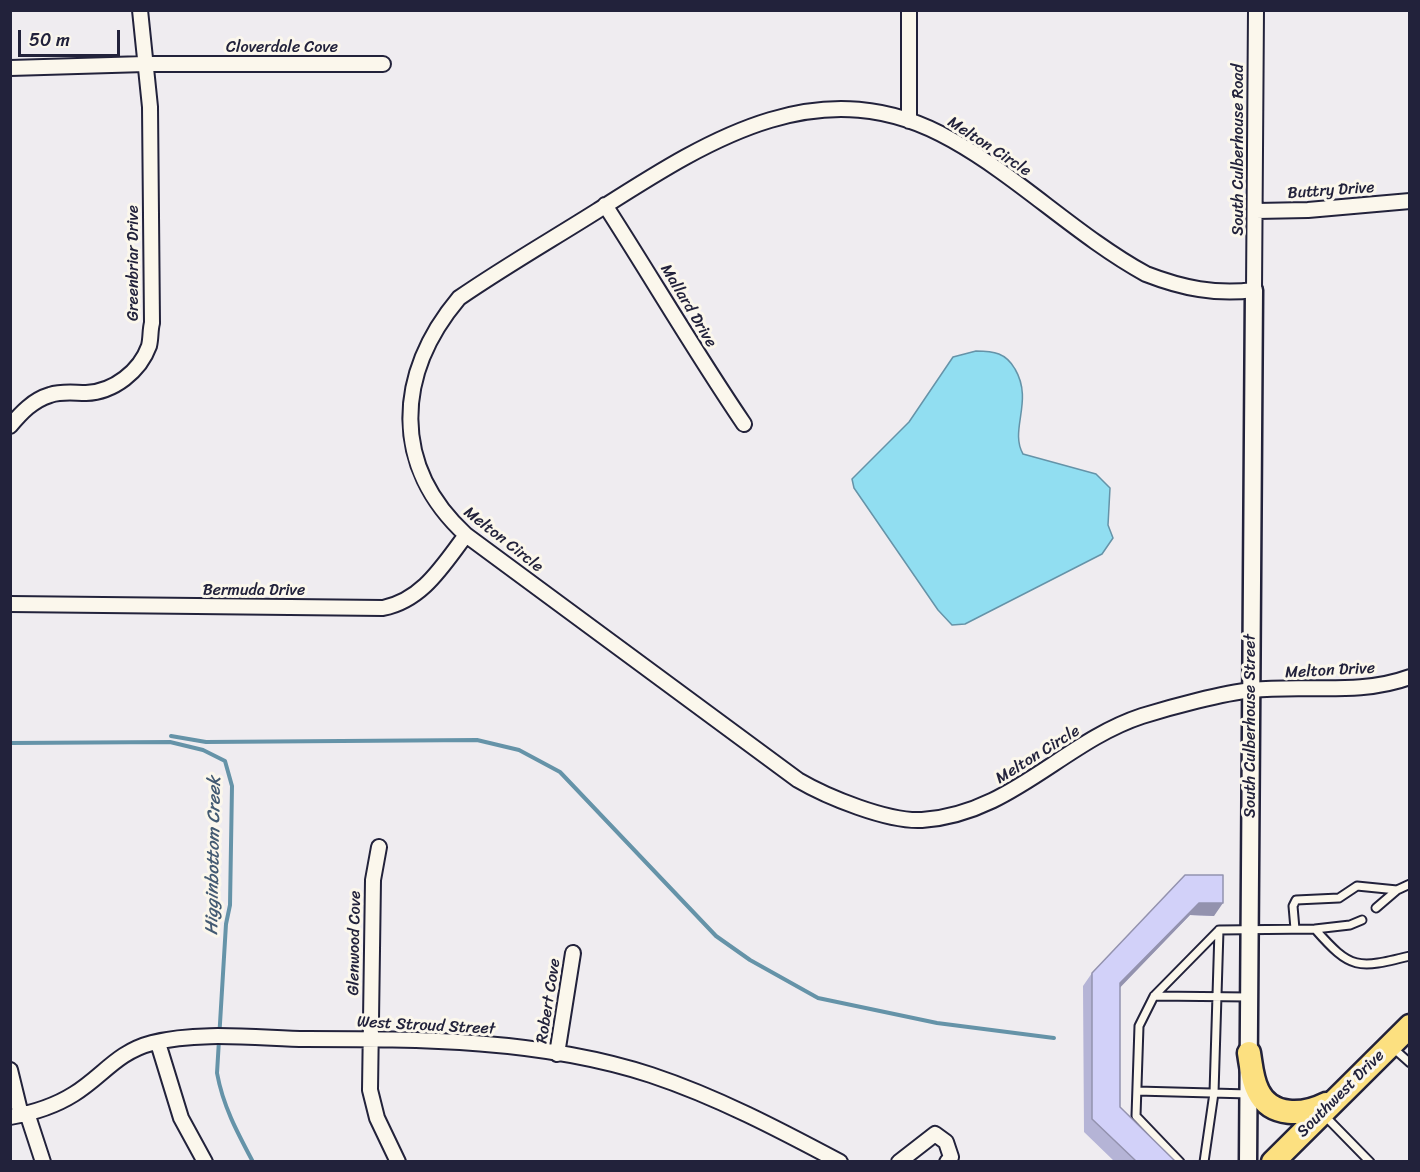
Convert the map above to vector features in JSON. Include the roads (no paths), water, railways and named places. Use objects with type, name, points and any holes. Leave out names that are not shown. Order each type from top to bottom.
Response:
[{"type":"main road","name":"Southwest Drive","points":[[1273,1161],[1410,1026]]},
{"type":"main road","points":[[1249,1053],[1257,1090],[1280,1110],[1302,1113],[1328,1106]]},
{"type":"street","name":"Greenbriar Drive","points":[[10,426],[21,412],[48,395],[86,393],[105,389],[118,383],[133,371],[148,347],[152,323],[150,107],[140,10]]},
{"type":"street","points":[[909,10],[909,121]]},
{"type":"street","name":"South Culberhouse Road","points":[[1254,290],[1256,10]]},
{"type":"street","name":"Cloverdale Cove","points":[[10,68],[145,64],[384,64]]},
{"type":"street","name":"Melton Circle","points":[[1252,690],[1133,720],[1114,727],[996,800],[943,817],[911,819],[844,802],[798,780],[466,535],[445,515],[430,495],[413,449],[410,430],[411,404],[422,357],[436,328],[459,298],[690,152],[774,118],[813,110],[845,110],[909,121],[952,140],[1146,274],[1174,285],[1205,292],[1254,290]]},
{"type":"street","name":"Buttry Drive","points":[[1256,211],[1308,210],[1410,201]]},
{"type":"street","name":"Mallard Drive","points":[[605,205],[677,316],[698,356],[744,424]]},
{"type":"street","name":"South Culberhouse Street","points":[[1248,1161],[1254,290]]},
{"type":"street","name":"Bermuda Drive","points":[[10,604],[383,608],[406,600],[425,587],[466,535]]},
{"type":"street","name":"Melton Drive","points":[[1252,690],[1364,689],[1410,677]]},
{"type":"street","name":"Glenwood Cove","points":[[379,847],[372,880],[372,1104],[398,1161]]},
{"type":"street","name":"Robert Cove","points":[[557,1054],[573,953]]},
{"type":"street","name":"West Stroud Street","points":[[19,1115],[67,1098],[123,1055],[158,1043],[184,1038],[371,1039],[447,1042],[557,1054],[648,1074],[699,1092],[773,1125],[840,1161]]},
{"type":"street","points":[[158,1043],[182,1118],[205,1161]]},
{"type":"street","points":[[10,1070],[19,1115],[43,1161]]},
{"type":"street","points":[[899,1161],[935,1134],[946,1142],[951,1157],[947,1161]]},
{"type":"lane","points":[[1376,908],[1397,890],[1410,884]]},
{"type":"lane","points":[[1295,929],[1293,906],[1296,900],[1339,898],[1357,886],[1397,890]]},
{"type":"lane","points":[[1180,1161],[1136,1116],[1139,1026],[1154,996],[1219,930],[1315,929],[1350,925],[1362,920]]},
{"type":"lane","points":[[1315,929],[1338,955],[1357,964],[1374,965],[1410,956]]},
{"type":"lane","points":[[1204,1161],[1214,1093],[1219,930]]},
{"type":"lane","points":[[1154,996],[1249,998]]},
{"type":"lane","points":[[1390,1045],[1410,1063]]},
{"type":"lane","points":[[1137,1091],[1249,1094]]},
{"type":"lane","points":[[1328,1106],[1370,1161]]},
{"type":"water","points":[[976,351],[999,354],[1008,359],[1015,369],[1022,392],[1019,445],[1023,454],[1096,474],[1110,488],[1108,525],[1113,538],[1102,554],[965,624],[952,625],[938,610],[854,488],[852,479],[909,422],[953,357]]},
{"type":"waterway","points":[[171,736],[206,742],[477,740],[519,750],[560,772],[716,936],[750,960],[818,998],[937,1023],[1054,1038]]},
{"type":"waterway","name":"Higginbottom Creek","points":[[10,743],[170,742],[203,750],[225,761],[232,786],[230,905],[226,924],[217,1073],[227,1108],[253,1162]]}]
